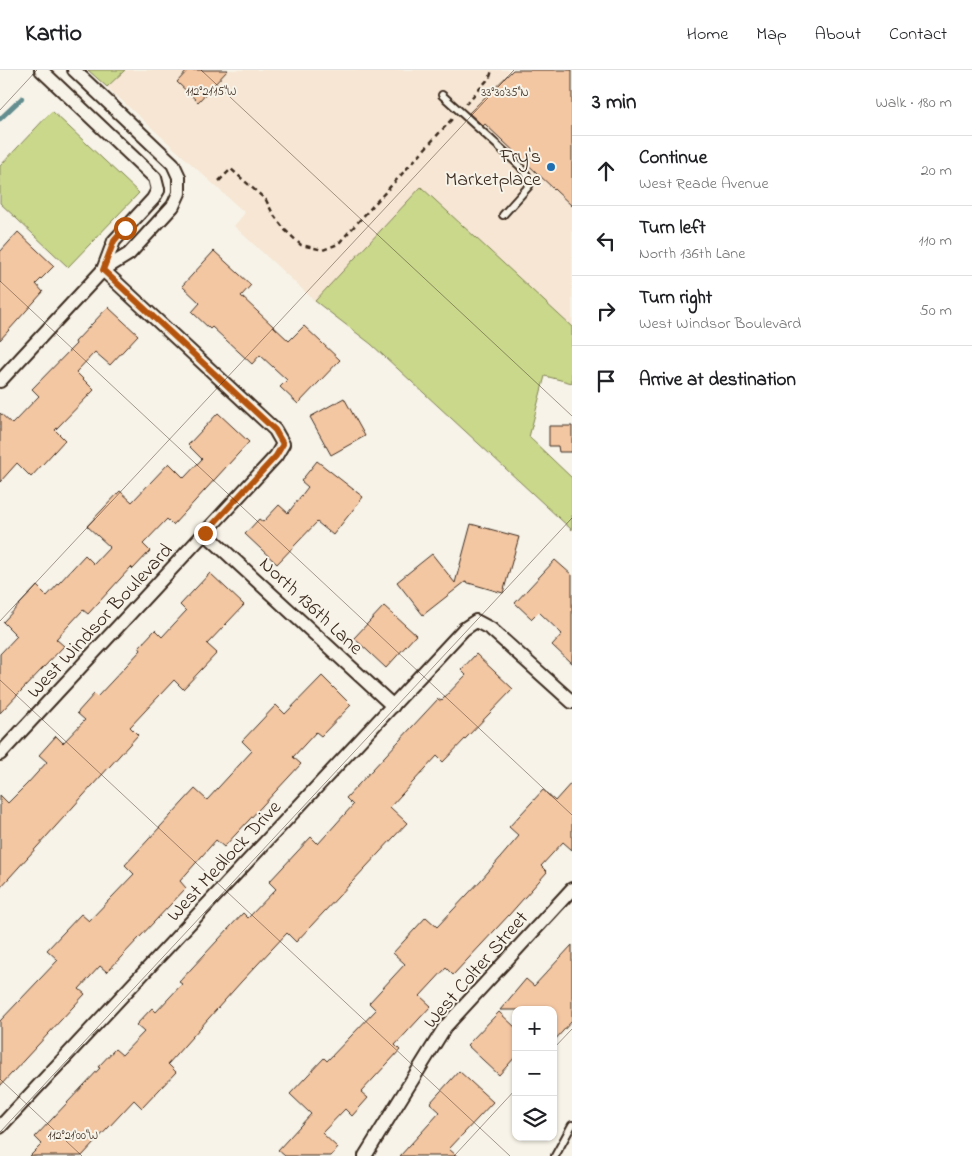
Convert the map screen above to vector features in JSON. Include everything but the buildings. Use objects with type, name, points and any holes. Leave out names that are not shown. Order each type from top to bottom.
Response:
[{"type":"street","points":[[41,70],[155,178],[158,190],[153,199],[114,241],[103,270]]},
{"type":"street","points":[[0,381],[103,270],[129,254],[173,206],[180,193],[180,177],[173,164],[74,70]]},
{"type":"street","points":[[158,190],[180,193]]},
{"type":"street","points":[[125,228],[140,242]]},
{"type":"street","name":"West Windsor Boulevard","points":[[0,754],[276,456],[283,444],[275,430],[103,270]]},
{"type":"street","name":"North 136th Lane","points":[[205,533],[393,706]]},
{"type":"street","name":"West Medlock Drive","points":[[0,1127],[464,629],[476,621],[491,629],[572,702]]},
{"type":"street","name":"West Colter Street","points":[[365,1156],[445,1027],[572,889]]},
{"type":"lane","points":[[442,95],[520,165],[527,175],[529,186],[503,216]]},
{"type":"lane","points":[[554,1156],[572,1125]]},
{"type":"path","points":[[219,180],[230,169],[266,200],[273,214],[285,230],[301,245],[322,250],[338,244],[490,77],[492,70]]},
{"type":"shaded area","points":[[125,70],[572,70],[572,327],[421,187],[315,301],[234,226],[245,213],[107,87]]},
{"type":"green space","points":[[88,70],[125,70],[107,87]]},
{"type":"green space","points":[[52,111],[139,193],[68,267],[0,203],[0,166]]},
{"type":"green space","points":[[421,187],[572,327],[572,383],[545,376],[529,437],[572,478],[572,530],[371,344],[315,301]]},
{"type":"waterway","points":[[0,119],[22,98]]},
{"type":"place","name":"Fry's Marketplace","points":[[551,167]]},
{"type":"route","points":[[125,228],[114,241],[103,270],[275,430],[283,444],[276,456],[205,533]]}]
